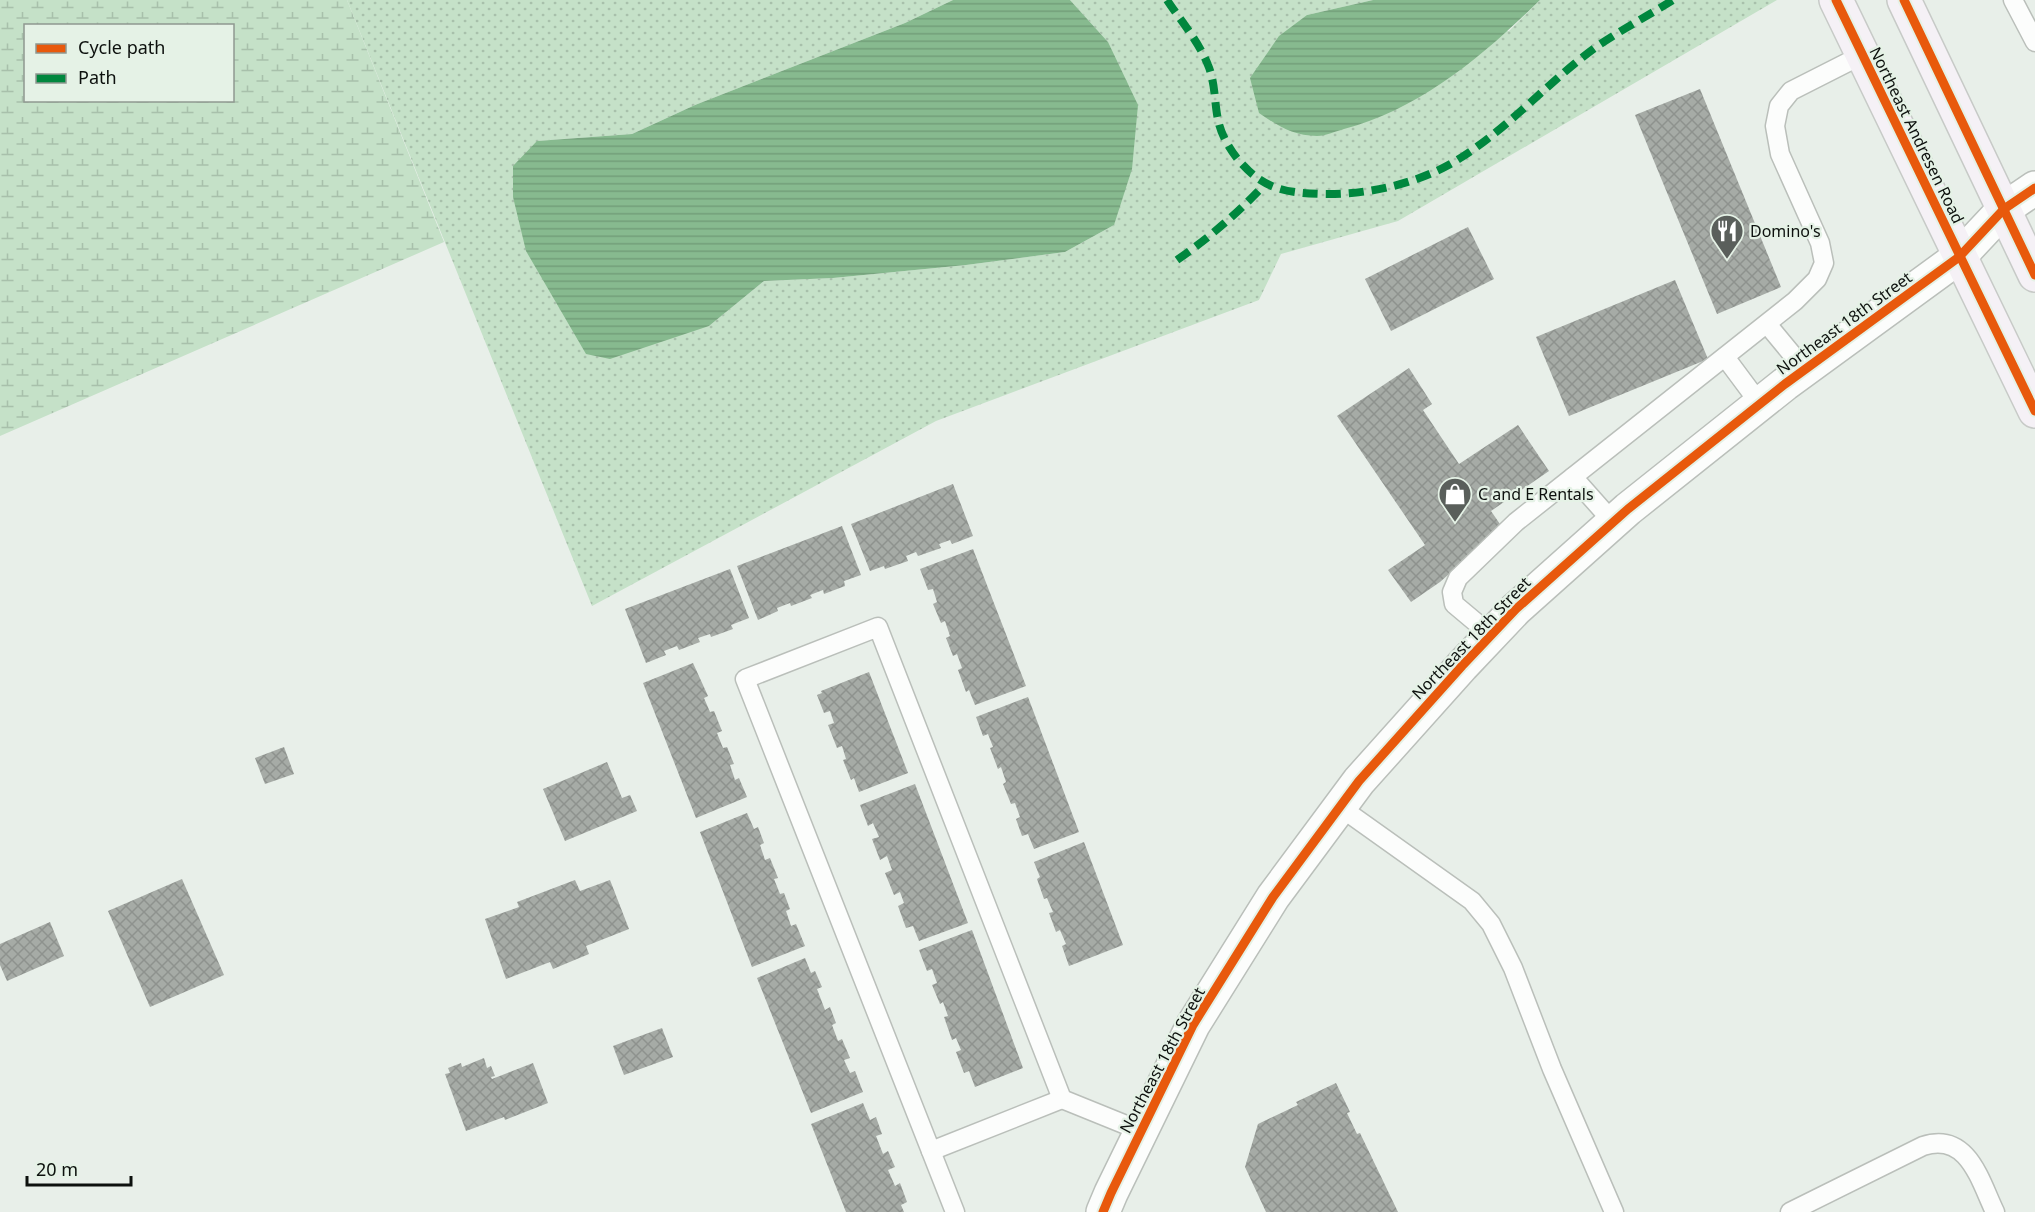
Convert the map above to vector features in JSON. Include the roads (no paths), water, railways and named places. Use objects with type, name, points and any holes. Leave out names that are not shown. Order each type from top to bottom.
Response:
[{"type":"main road","name":"Northeast Andresen Road","points":[[1836,0],[2035,411]]},
{"type":"main road","points":[[1904,0],[2035,275]]},
{"type":"street","name":"Northeast 18th Street","points":[[1103,1212],[1193,1025],[1274,897],[1359,781],[1491,635],[1516,609],[1613,522],[1760,404],[1959,257],[2004,209],[2035,188]]},
{"type":"lane","points":[[2013,0],[2035,42]]},
{"type":"lane","points":[[1491,635],[1454,604],[1452,592],[1458,578],[1516,522],[1767,324],[1817,279],[1824,263],[1820,243],[1780,154],[1775,126],[1779,106],[1791,91],[1862,54]]},
{"type":"lane","points":[[1767,324],[1805,370]]},
{"type":"lane","points":[[1725,357],[1760,404]]},
{"type":"lane","points":[[1573,477],[1613,522]]},
{"type":"lane","points":[[955,1212],[745,679],[878,627],[1062,1099]]},
{"type":"lane","points":[[1340,807],[1472,901],[1491,924],[1513,968],[1552,1069],[1614,1212]]},
{"type":"lane","points":[[931,1151],[1062,1099],[1141,1131]]},
{"type":"lane","points":[[1790,1212],[1923,1146],[1943,1142],[1961,1150],[1968,1157],[1995,1212]]},
{"type":"place","name":"Domino's","points":[[1727,260]]},
{"type":"place","name":"C and E Rentals","points":[[1455,523]]}]
